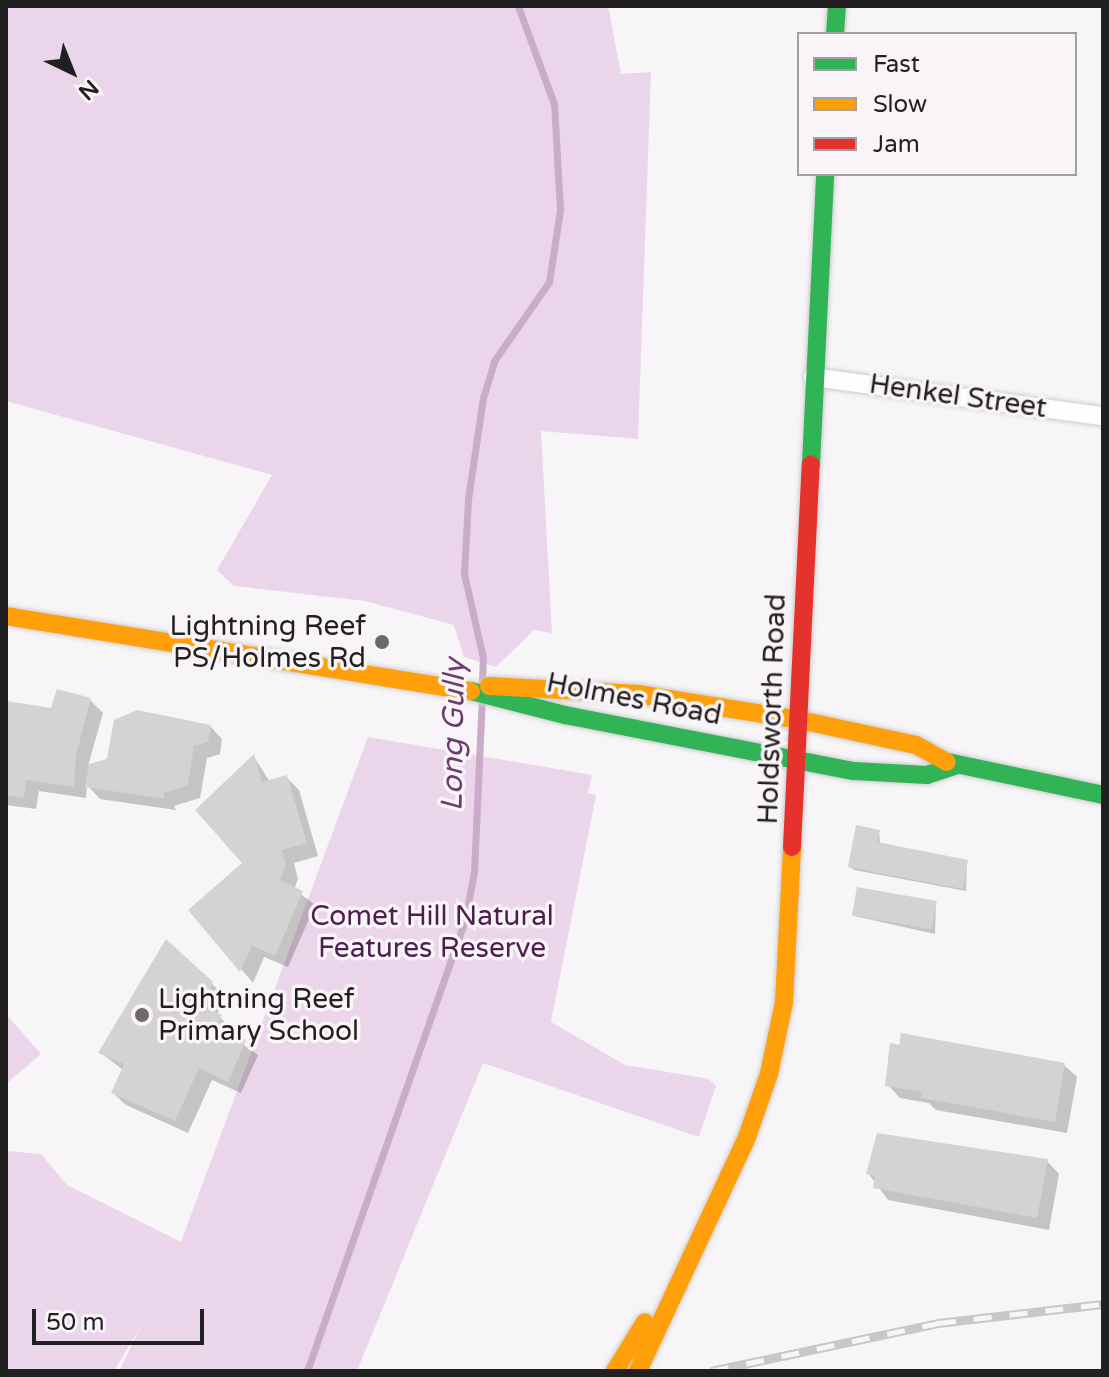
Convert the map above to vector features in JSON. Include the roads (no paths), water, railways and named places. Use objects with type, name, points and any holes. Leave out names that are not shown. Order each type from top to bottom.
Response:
[{"type":"main road","points":[[835,32],[837,6]]},
{"type":"main road","name":"Holdsworth Road","points":[[638,1371],[756,1115],[777,1042],[793,909],[813,377],[825,176]]},
{"type":"main road","name":"Holmes Road","points":[[6,616],[498,693],[799,760],[899,775],[927,775],[955,766]]},
{"type":"main road","name":"Holmes Road","points":[[498,693],[638,694],[800,720],[916,745],[955,766],[1103,795]]},
{"type":"main road","name":"Holdsworth Road","points":[[615,1371],[702,1231]]},
{"type":"street","name":"Henkel Street","points":[[813,377],[1103,416]]},
{"type":"waterway","name":"Long Gully","points":[[482,682],[483,658],[464,574],[468,499],[483,398],[494,361],[549,282],[560,210],[554,104],[518,6]]},
{"type":"waterway","name":"Long Gully","points":[[307,1371],[465,920],[474,872],[482,698]]},
{"type":"railway","points":[[711,1371],[938,1323],[1103,1304]]},
{"type":"place","name":"Lightning Reef PS/Holmes Rd","points":[[382,642]]},
{"type":"place","name":"Lightning Reef Primary School","points":[[142,1015]]},
{"type":"park label","name":"Comet Hill Natural Features Reserve","points":[[432,932]]}]
